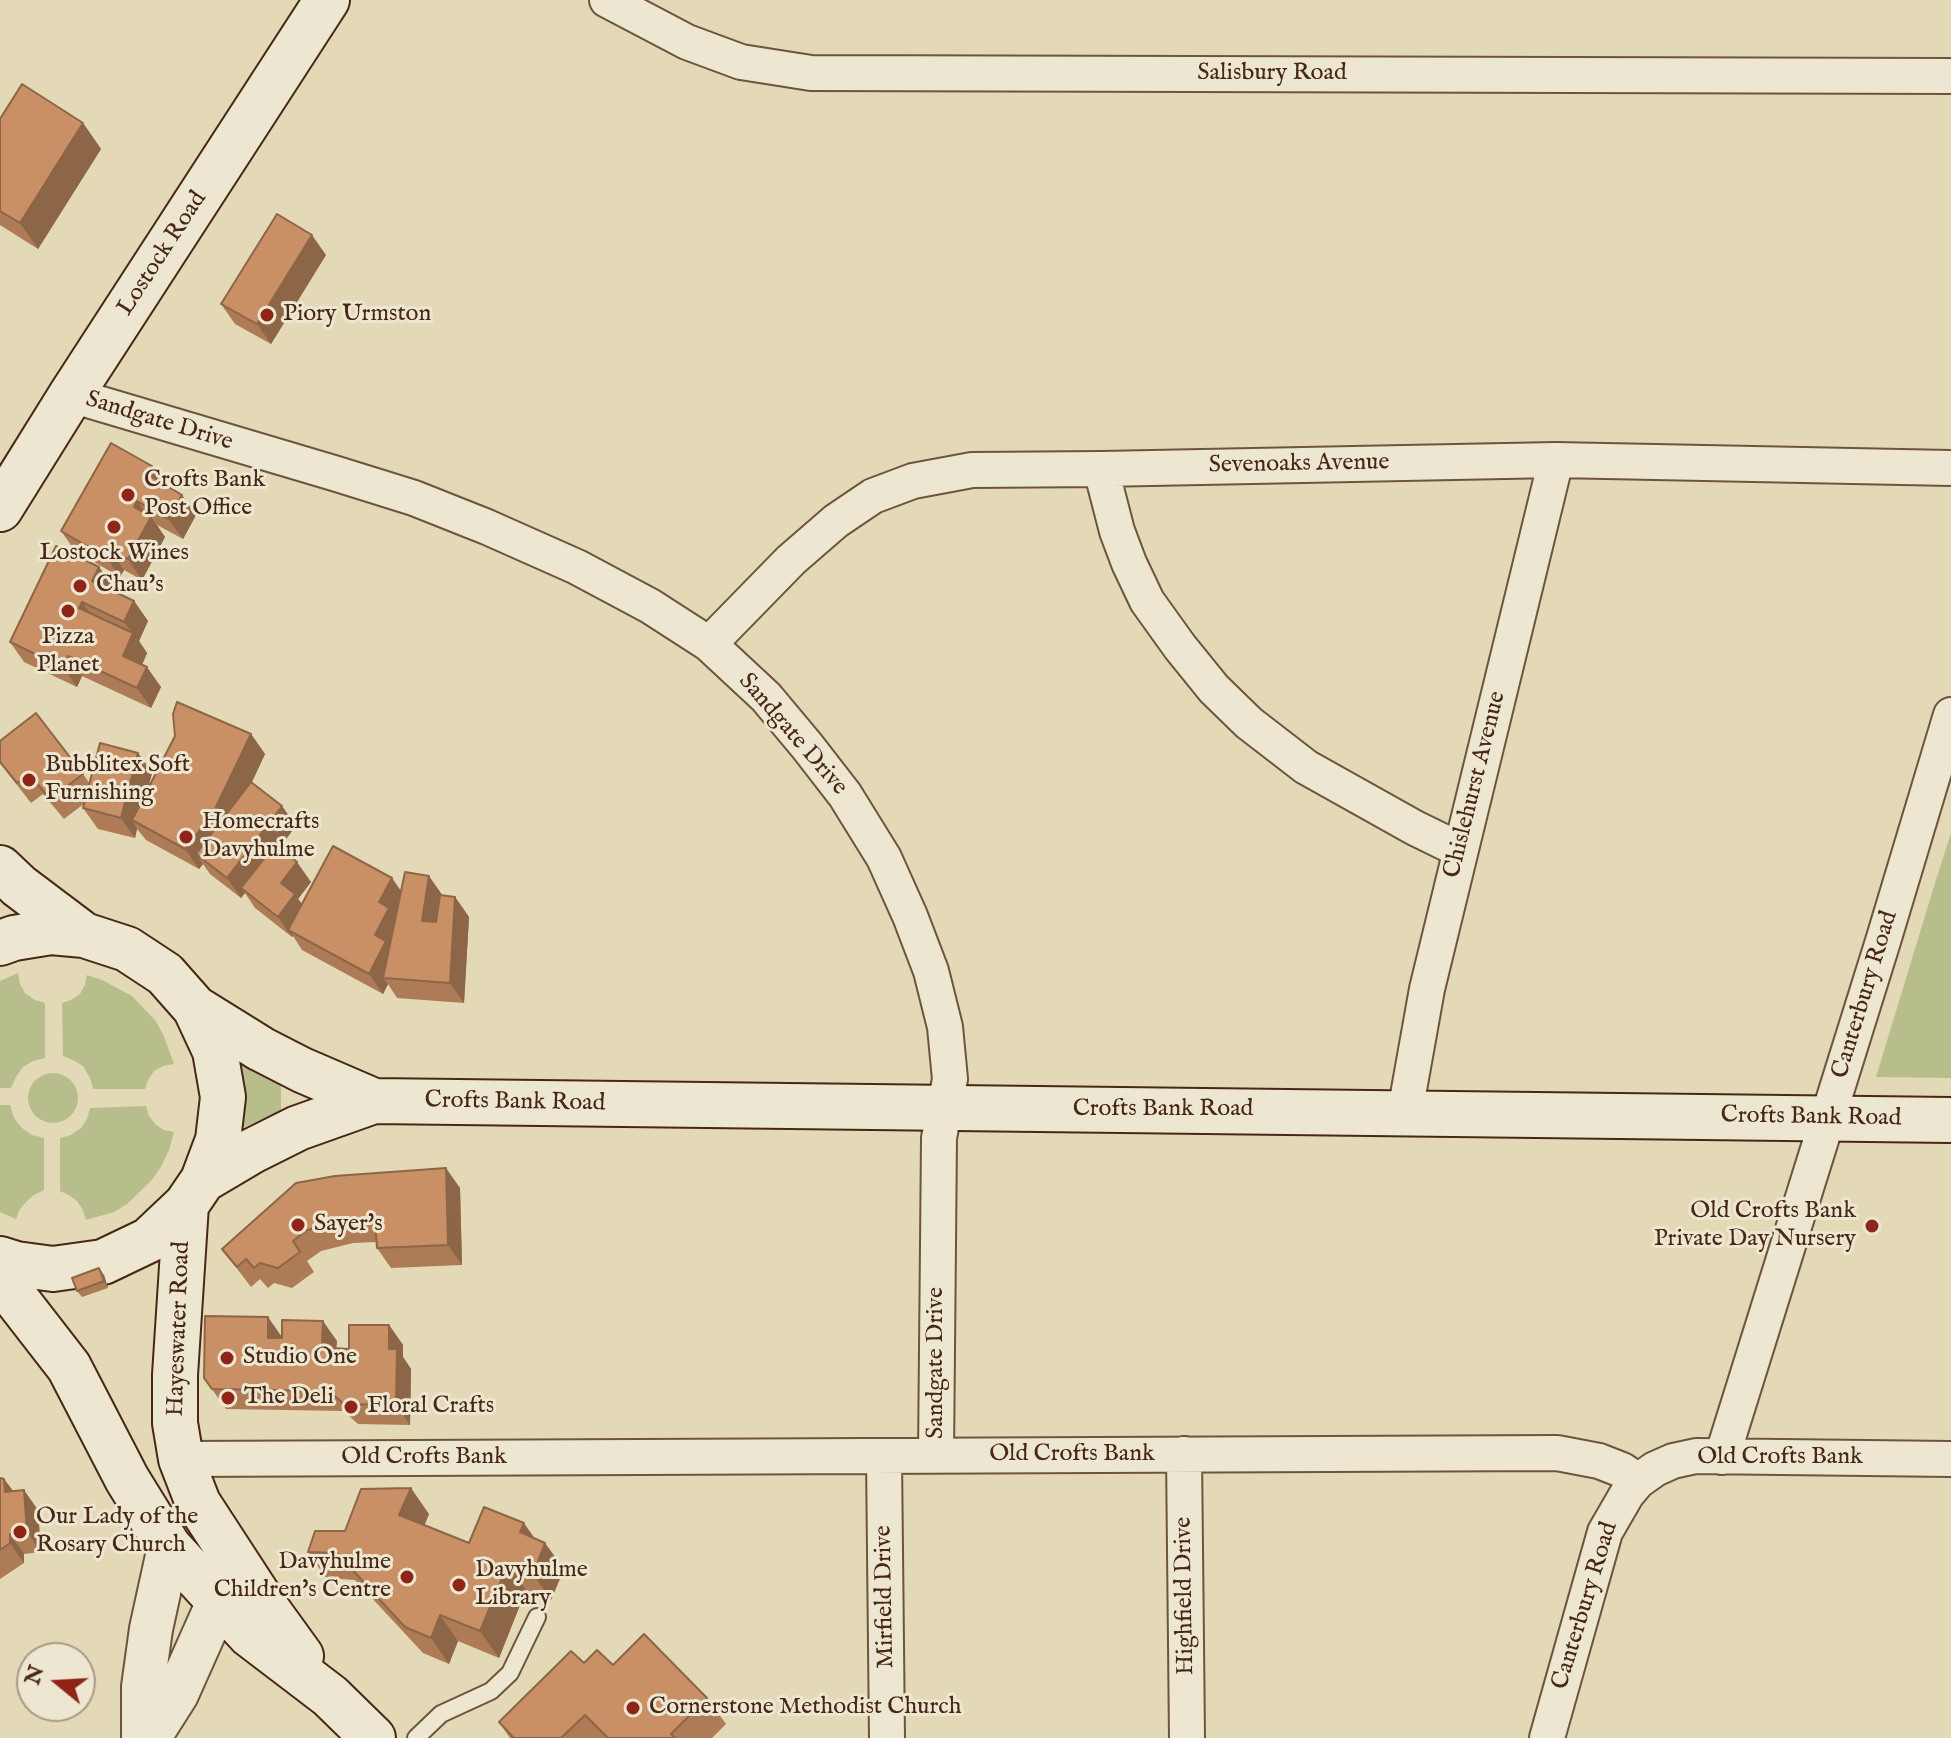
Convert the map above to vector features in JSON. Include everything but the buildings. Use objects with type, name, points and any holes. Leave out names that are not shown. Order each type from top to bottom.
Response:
[{"type":"main road","name":"Lostock Road","points":[[0,509],[327,0]]},
{"type":"main road","points":[[0,868],[84,935]]},
{"type":"main road","points":[[0,943],[51,932],[84,935],[127,949],[165,974],[195,1008],[215,1051],[223,1097],[218,1140],[194,1192],[149,1240],[103,1262],[53,1269],[0,1259]]},
{"type":"main road","name":"Crofts Bank Road","points":[[195,1008],[261,1049],[374,1101]]},
{"type":"main road","name":"Crofts Bank Road","points":[[194,1192],[252,1151],[298,1128],[374,1101],[1951,1120]]},
{"type":"main road","name":"Hayeswater Road","points":[[194,1192],[175,1375],[175,1423],[181,1459],[198,1503],[267,1609],[330,1696]]},
{"type":"main road","name":"Hayeswater Road","points":[[0,1278],[69,1367],[127,1479],[169,1547],[250,1635],[330,1696],[373,1738]]},
{"type":"main road","points":[[218,1602],[231,1554]]},
{"type":"street","name":"Salisbury Road","points":[[607,0],[687,42],[741,62],[811,73],[1951,76]]},
{"type":"street","name":"Sandgate Drive","points":[[71,395],[414,498],[577,567],[650,606],[709,644],[766,697],[807,746],[845,795],[884,858],[931,971],[945,1027],[950,1079],[939,1138],[936,1455]]},
{"type":"street","name":"Sevenoaks Avenue","points":[[709,644],[791,560],[836,521],[873,496],[913,481],[972,470],[1556,460],[1951,468]]},
{"type":"street","name":"Chislehurst Avenue","points":[[1405,1112],[1427,989],[1556,460]]},
{"type":"street","points":[[1101,469],[1117,531],[1147,601],[1214,689],[1249,723],[1306,767],[1460,850]]},
{"type":"street","name":"Canterbury Road","points":[[1722,1457],[1951,715]]},
{"type":"street","name":"Old Crofts Bank","points":[[181,1459],[1557,1453],[1599,1461],[1622,1470],[1638,1481],[1673,1461],[1696,1456],[1951,1459]]},
{"type":"street","name":"Highfield Drive","points":[[1184,1454],[1187,1738]]},
{"type":"street","name":"Mirfield Drive","points":[[884,1457],[887,1738]]},
{"type":"street","name":"Canterbury Road","points":[[1547,1738],[1605,1532],[1638,1481]]},
{"type":"street","points":[[146,1738],[143,1687],[151,1629],[169,1547]]},
{"type":"street","points":[[146,1738],[177,1694],[218,1602]]},
{"type":"lane","points":[[416,1738],[441,1714],[491,1691],[510,1673],[537,1617]]},
{"type":"green space","points":[[1951,833],[1951,1078],[1876,1077],[1935,883]]},
{"type":"green space","points":[[18,973],[25,993],[45,1003],[45,1058],[23,1067],[11,1088],[0,1088],[0,981]]},
{"type":"green space","points":[[87,975],[132,996],[155,1020],[163,1034],[174,1064],[154,1071],[145,1089],[93,1089],[83,1066],[63,1056],[62,1003],[80,994]]},
{"type":"green space","points":[[240,1059],[281,1084],[281,1111],[242,1128],[243,1095]]},
{"type":"green space","points":[[53,1073],[71,1080],[78,1098],[71,1116],[53,1123],[35,1116],[28,1098],[35,1080]]},
{"type":"green space","points":[[0,1105],[10,1105],[14,1118],[22,1128],[44,1138],[44,1190],[27,1201],[16,1219],[0,1212]]},
{"type":"green space","points":[[146,1106],[156,1125],[174,1132],[161,1167],[127,1204],[114,1212],[86,1220],[77,1201],[60,1191],[60,1138],[81,1128],[90,1108]]},
{"type":"place","name":"Piory Urmston","points":[[267,315]]},
{"type":"place","name":"Crofts Bank Post Office","points":[[128,495]]},
{"type":"place","name":"Lostock Wines","points":[[114,527]]},
{"type":"place","name":"Chau's","points":[[80,586]]},
{"type":"place","name":"Pizza Planet","points":[[68,611]]},
{"type":"place","name":"Bubblitex Soft Furnishing","points":[[29,780]]},
{"type":"place","name":"Homecrafts Davyhulme","points":[[186,837]]},
{"type":"place","name":"Sayer's","points":[[298,1225]]},
{"type":"place","name":"Old Crofts Bank Private Day Nursery","points":[[1872,1226]]},
{"type":"place","name":"Studio One","points":[[227,1358]]},
{"type":"place","name":"The Deli","points":[[228,1398]]},
{"type":"place","name":"Floral Crafts","points":[[351,1407]]},
{"type":"place","name":"Our Lady of the Rosary Church","points":[[20,1532]]},
{"type":"place","name":"Davyhulme Children's Centre","points":[[407,1577]]},
{"type":"place","name":"Davyhulme Library","points":[[459,1585]]},
{"type":"place","name":"Cornerstone Methodist Church","points":[[633,1708]]}]
